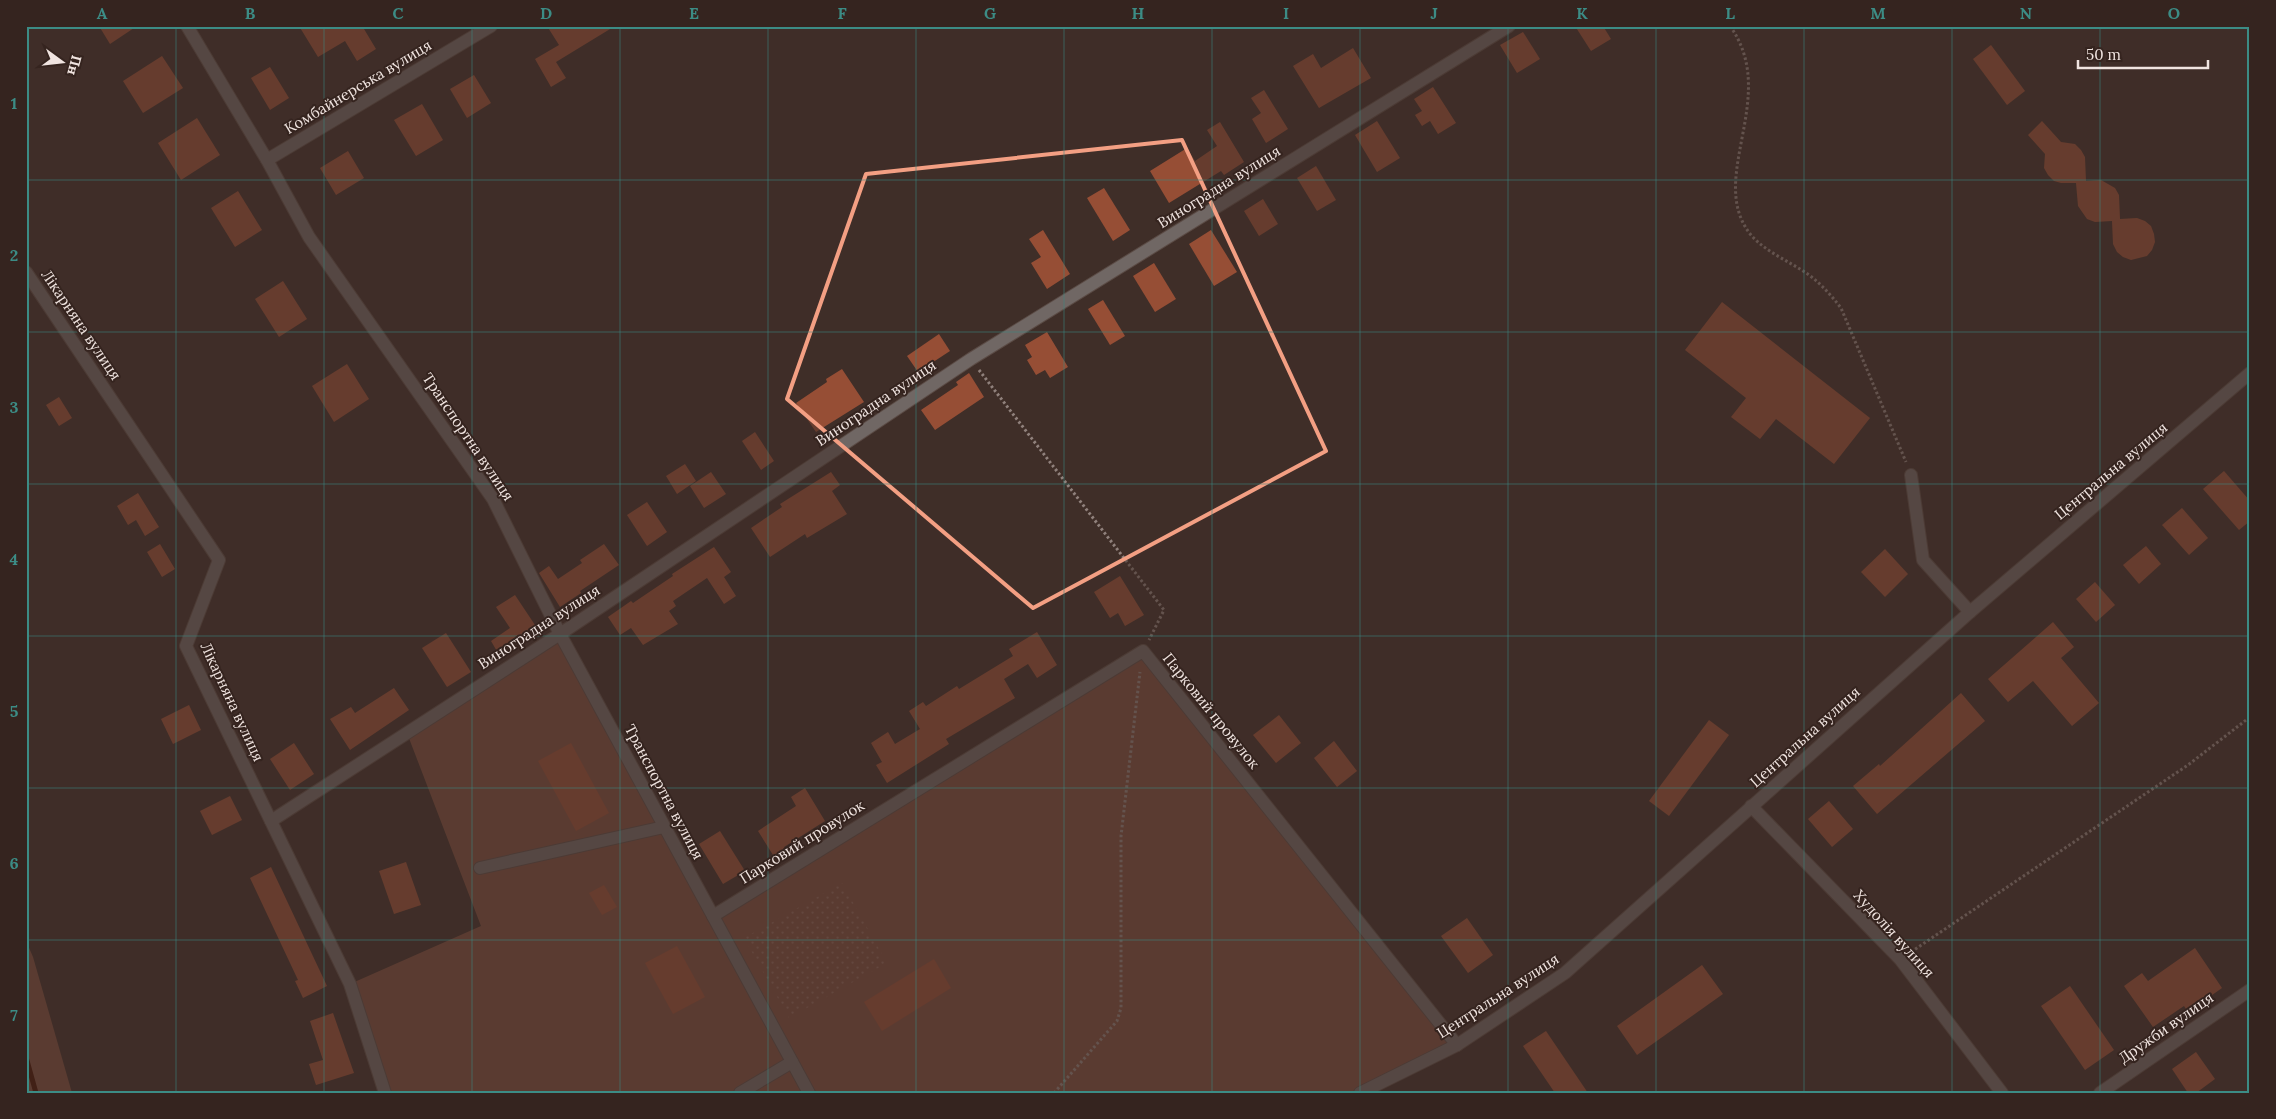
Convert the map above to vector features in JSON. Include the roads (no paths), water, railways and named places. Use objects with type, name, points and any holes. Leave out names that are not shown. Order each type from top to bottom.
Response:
[{"type":"street","name":"Транспортна вулиця","points":[[188,26],[267,160],[308,237],[493,498],[560,634],[809,1093]]},
{"type":"street","name":"Комбайнерська вулиця","points":[[267,160],[491,26]]},
{"type":"street","name":"Виноградна вулиця","points":[[271,821],[560,634],[971,359],[1509,26]]},
{"type":"street","name":"Лікарняна вулиця","points":[[26,272],[219,560],[186,646],[350,984],[385,1093]]},
{"type":"street","name":"Центральна вулиця","points":[[1360,1093],[1382,1088],[1457,1044],[1565,973],[1970,612],[2250,373]]},
{"type":"street","points":[[1911,475],[1923,560],[1970,612]]},
{"type":"street","name":"Парковий провулок","points":[[713,916],[1143,651],[1457,1044]]},
{"type":"street","name":"Худолія вулиця","points":[[1751,806],[1900,959],[2002,1093]]},
{"type":"street","points":[[480,868],[664,827]]},
{"type":"street","name":"Дружби вулиця","points":[[2100,1093],[2250,990]]},
{"type":"street","points":[[740,1093],[792,1062]]},
{"type":"waterway","points":[[26,1057],[36,1093]]}]
